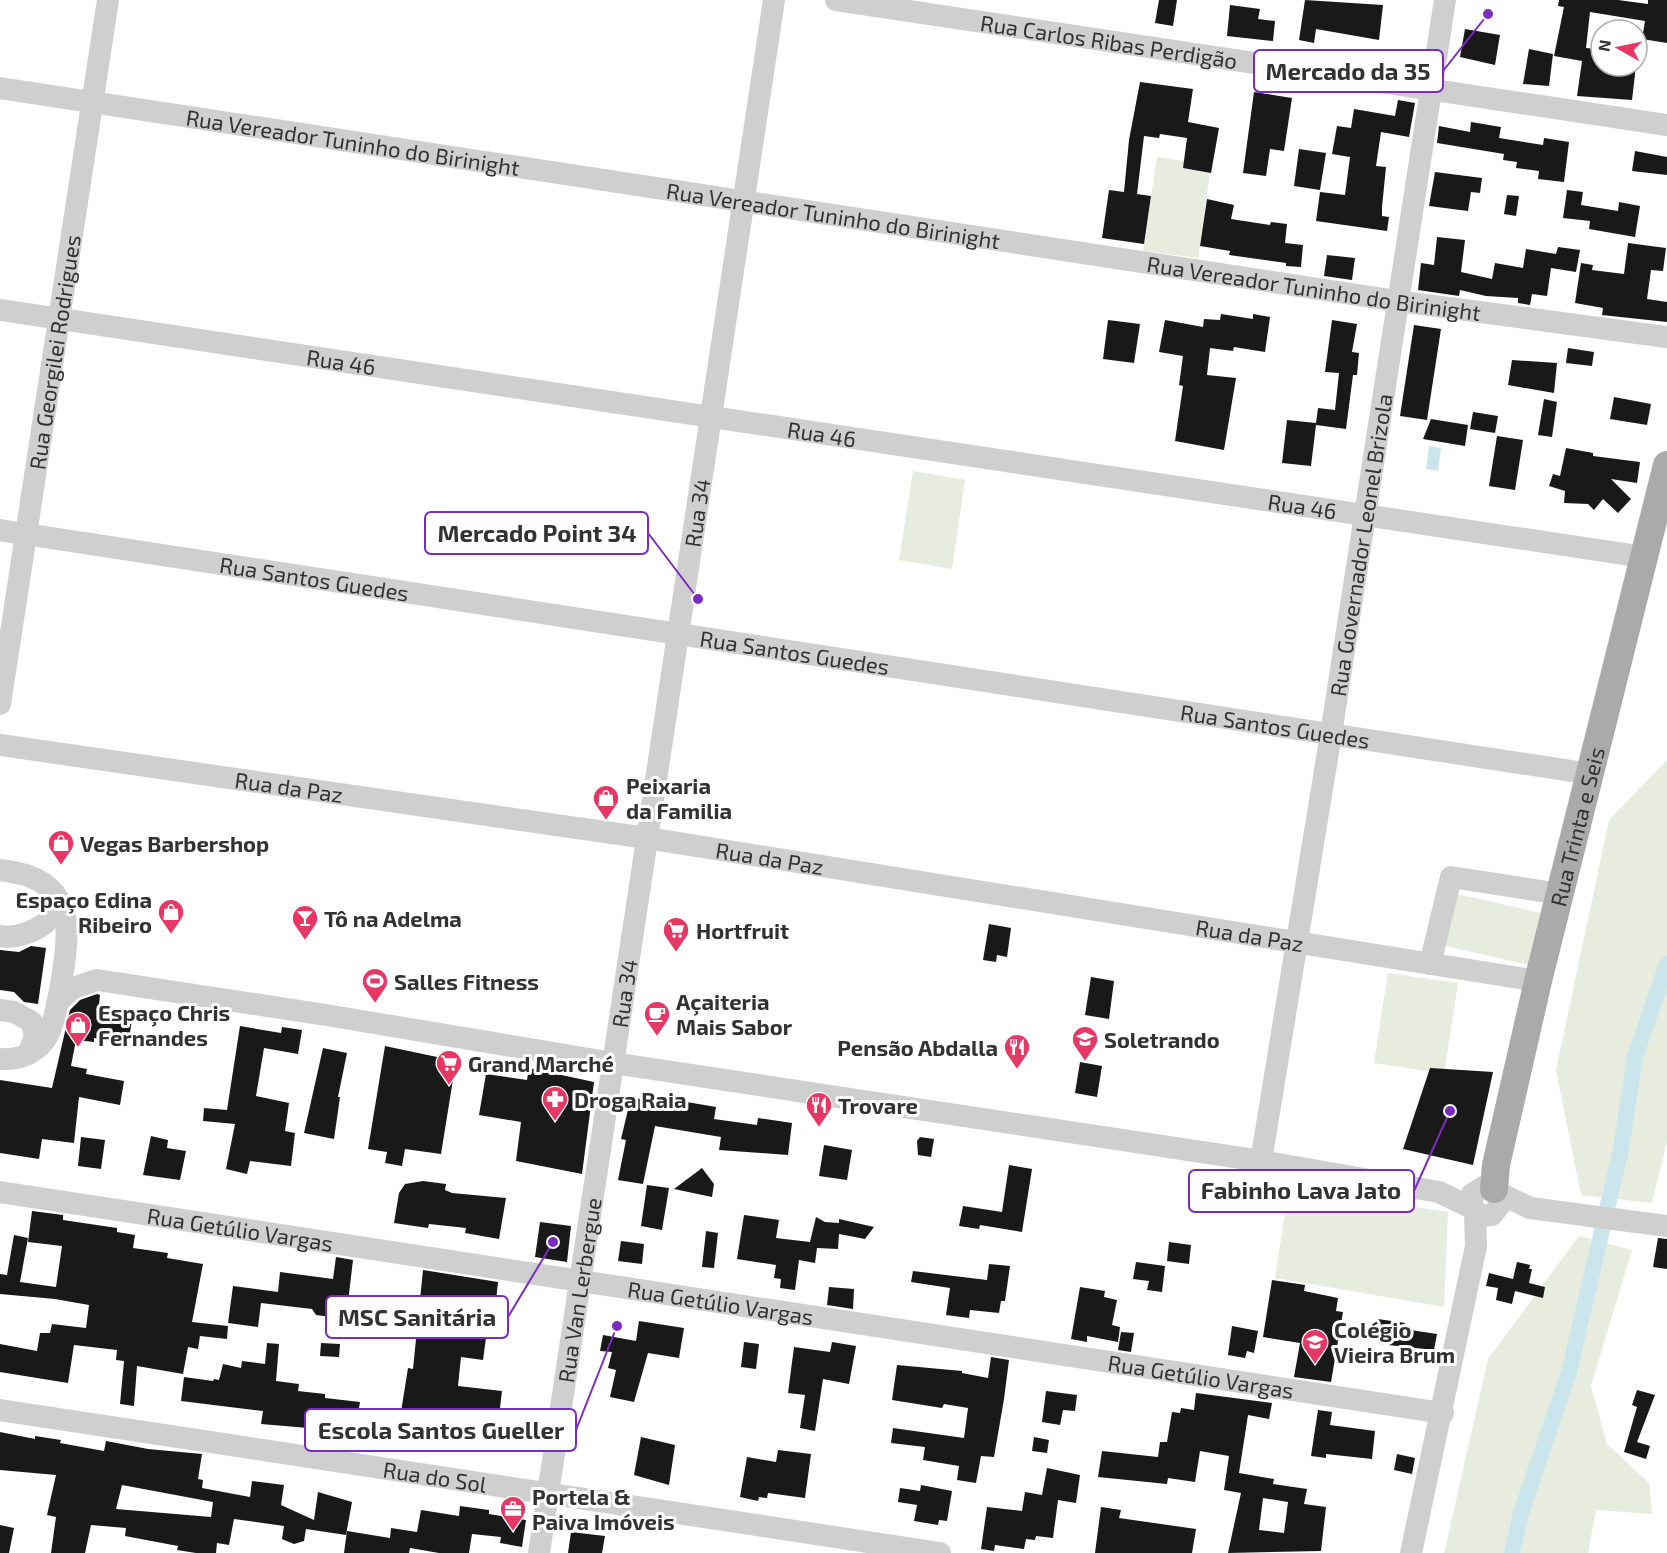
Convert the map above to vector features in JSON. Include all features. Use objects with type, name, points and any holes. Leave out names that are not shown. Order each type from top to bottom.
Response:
[{"type":"main road","name":"Rua Trinta e Seis","points":[[1486,1203],[1538,981],[1667,465]]},
{"type":"street","name":"Rua Georgilei Rodrigues","points":[[0,704],[108,0]]},
{"type":"street","name":"Rua 34","points":[[613,1063],[774,0]]},
{"type":"street","name":"Rua Carlos Ribas Perdigão","points":[[836,0],[1430,87],[1667,125]]},
{"type":"street","name":"Rua Governador Leonel Brizola","points":[[1261,1161],[1331,734],[1444,0]]},
{"type":"street","name":"Rua Vereador Tuninho do Birinight","points":[[0,88],[92,100],[1397,300],[1667,337]]},
{"type":"street","name":"Rua 46","points":[[0,310],[712,419],[1644,557]]},
{"type":"street","name":"Rua Santos Guedes","points":[[0,530],[1591,774]]},
{"type":"street","name":"Rua da Paz","points":[[0,745],[647,838],[1296,944],[1538,981]]},
{"type":"street","points":[[0,870],[33,877],[42,882],[55,894],[66,921],[66,943],[57,1003],[48,1037],[28,1054],[0,1059]]},
{"type":"street","points":[[1430,964],[1451,877],[1560,894]]},
{"type":"street","points":[[0,936],[18,936],[44,922],[52,914],[55,894]]},
{"type":"street","points":[[66,943],[77,966],[97,980],[326,1015],[613,1063],[1261,1161],[1442,1192],[1486,1203],[1666,1226]]},
{"type":"street","points":[[57,1003],[73,988],[97,980]]},
{"type":"street","points":[[0,1010],[14,1012],[32,1022],[35,1037],[28,1054]]},
{"type":"street","name":"Rua Van Lerbergue","points":[[539,1553],[582,1281],[613,1063]]},
{"type":"street","name":"Rua Getúlio Vargas","points":[[0,1192],[1443,1413]]},
{"type":"street","name":"Rua Trinta e Seis","points":[[1411,1553],[1443,1413],[1476,1246],[1484,1234],[1486,1203]]},
{"type":"street","name":"Rua do Sol","points":[[0,1410],[940,1553]]},
{"type":"shaded area","points":[[1157,157],[1211,165],[1198,258],[1143,251]]},
{"type":"shaded area","points":[[913,471],[965,480],[952,569],[899,560]]},
{"type":"shaded area","points":[[1667,760],[1667,1141],[1652,1203],[1581,1195],[1556,1070],[1609,820]]},
{"type":"shaded area","points":[[1457,894],[1541,913],[1529,965],[1445,946]]},
{"type":"shaded area","points":[[1388,973],[1458,983],[1444,1074],[1374,1063]]},
{"type":"shaded area","points":[[1289,1188],[1448,1212],[1444,1307],[1275,1278]]},
{"type":"shaded area","points":[[1579,1236],[1632,1250],[1591,1386],[1607,1444],[1649,1483],[1652,1514],[1596,1510],[1588,1553],[1444,1553],[1488,1359]]},
{"type":"water","points":[[1429,446],[1441,448],[1438,471],[1426,469]]},
{"type":"building","points":[[1159,0],[1177,0],[1173,26],[1155,23]]},
{"type":"building","points":[[1305,0],[1383,5],[1379,40],[1316,29],[1314,43],[1299,40]]},
{"type":"building","points":[[1559,0],[1618,0],[1648,4],[1648,0],[1667,0],[1667,43],[1649,40],[1649,18],[1627,18],[1590,12],[1586,48],[1589,48],[1589,78],[1635,78],[1632,100],[1577,96],[1582,61],[1554,56],[1564,7],[1558,6]]},
{"type":"building","points":[[1230,5],[1260,9],[1258,19],[1275,21],[1273,41],[1227,36]]},
{"type":"building","points":[[1465,29],[1500,35],[1495,65],[1460,57]]},
{"type":"building","points":[[1529,49],[1553,54],[1549,86],[1523,84]]},
{"type":"building","points":[[1140,82],[1193,89],[1188,122],[1219,128],[1211,173],[1183,168],[1187,138],[1160,134],[1159,138],[1144,136],[1137,194],[1151,196],[1144,244],[1102,238],[1109,190],[1124,192],[1129,140]]},
{"type":"building","points":[[1254,92],[1292,98],[1284,151],[1270,149],[1266,176],[1243,173]]},
{"type":"building","points":[[1398,100],[1415,103],[1409,137],[1381,132],[1376,166],[1386,167],[1382,216],[1389,217],[1387,231],[1316,221],[1320,192],[1345,195],[1350,157],[1332,154],[1337,126],[1351,128],[1354,109],[1395,116]]},
{"type":"building","points":[[1471,122],[1501,127],[1499,138],[1543,145],[1544,138],[1569,142],[1564,182],[1538,179],[1539,171],[1516,168],[1517,162],[1503,160],[1504,154],[1437,143],[1439,126],[1470,132]]},
{"type":"building","points":[[1299,149],[1326,153],[1320,190],[1294,186]]},
{"type":"building","points":[[1635,151],[1667,157],[1667,175],[1632,171]]},
{"type":"building","points":[[1435,172],[1482,178],[1480,193],[1471,192],[1468,211],[1429,206]]},
{"type":"building","points":[[1567,190],[1583,192],[1581,205],[1618,211],[1619,202],[1640,206],[1635,237],[1589,229],[1590,221],[1563,218]]},
{"type":"building","points":[[1507,195],[1519,196],[1516,216],[1504,214]]},
{"type":"building","points":[[1207,199],[1234,205],[1231,219],[1270,225],[1271,222],[1287,224],[1285,243],[1303,245],[1301,267],[1229,255],[1230,251],[1200,246]]},
{"type":"building","points":[[1437,237],[1465,240],[1461,272],[1492,279],[1495,263],[1523,268],[1526,249],[1556,254],[1558,247],[1580,250],[1576,272],[1551,268],[1547,296],[1532,294],[1530,305],[1518,303],[1518,298],[1486,296],[1460,290],[1459,296],[1418,290],[1421,263],[1434,265]]},
{"type":"building","points":[[1628,243],[1666,248],[1663,271],[1651,270],[1647,299],[1667,302],[1667,322],[1602,315],[1603,308],[1575,303],[1581,263],[1593,265],[1592,270],[1624,274]]},
{"type":"building","points":[[1327,255],[1355,258],[1352,280],[1324,276]]},
{"type":"building","points":[[1221,314],[1253,319],[1253,314],[1270,317],[1265,352],[1234,347],[1233,351],[1210,348],[1207,375],[1236,378],[1224,450],[1175,441],[1183,386],[1179,385],[1183,356],[1159,352],[1165,320],[1203,327],[1204,319],[1220,320]]},
{"type":"building","points":[[1108,320],[1140,324],[1134,363],[1103,359]]},
{"type":"building","points":[[1332,320],[1357,324],[1352,352],[1359,353],[1357,375],[1353,375],[1346,429],[1316,425],[1311,466],[1282,463],[1287,420],[1316,423],[1318,408],[1335,410],[1339,373],[1325,372]]},
{"type":"building","points":[[1414,325],[1441,329],[1427,420],[1400,416]]},
{"type":"building","points":[[1568,348],[1594,352],[1592,366],[1566,363]]},
{"type":"building","points":[[1512,360],[1557,363],[1554,393],[1508,385]]},
{"type":"building","points":[[1614,397],[1651,404],[1647,425],[1610,419]]},
{"type":"building","points":[[1544,399],[1557,402],[1552,437],[1538,435]]},
{"type":"building","points":[[1473,412],[1498,416],[1495,433],[1470,429]]},
{"type":"building","points":[[1431,419],[1468,425],[1465,446],[1423,439]]},
{"type":"building","points":[[1497,436],[1523,440],[1515,490],[1489,486]]},
{"type":"building","points":[[1566,448],[1593,453],[1593,456],[1640,462],[1637,483],[1611,479],[1631,499],[1618,513],[1603,499],[1594,510],[1588,504],[1564,503],[1565,491],[1549,486],[1553,474],[1560,476]]},
{"type":"building","points":[[989,924],[1011,928],[1007,957],[997,955],[996,962],[983,960]]},
{"type":"building","points":[[31,946],[46,948],[38,1004],[24,1002],[14,992],[0,990],[0,950],[19,952]]},
{"type":"building","points":[[1091,977],[1114,981],[1109,1019],[1085,1015]]},
{"type":"building","points":[[100,995],[98,1014],[132,1020],[128,1044],[94,1038],[94,1042],[76,1040],[71,1066],[87,1069],[86,1074],[124,1081],[120,1105],[79,1097],[74,1143],[42,1139],[39,1159],[0,1153],[0,1080],[52,1088],[70,1010],[80,1000]]},
{"type":"building","points":[[240,1026],[281,1033],[282,1027],[302,1030],[298,1054],[264,1048],[256,1096],[289,1103],[285,1131],[295,1133],[291,1166],[250,1161],[247,1174],[226,1169],[235,1124],[203,1121],[204,1108],[227,1110]]},
{"type":"building","points":[[385,1046],[456,1061],[441,1154],[405,1149],[402,1166],[385,1163],[387,1152],[368,1149]]},
{"type":"building","points":[[323,1048],[347,1053],[338,1097],[340,1097],[334,1139],[304,1133]]},
{"type":"building","points":[[1080,1062],[1102,1066],[1097,1097],[1075,1093]]},
{"type":"building","name":"Droga Raia","points":[[529,1068],[594,1082],[582,1174],[516,1161],[521,1122],[479,1115],[486,1074],[527,1080]]},
{"type":"building","points":[[1430,1068],[1493,1072],[1473,1165],[1403,1149]]},
{"type":"building","points":[[631,1097],[680,1108],[681,1101],[716,1107],[714,1119],[757,1125],[758,1118],[792,1123],[788,1155],[719,1150],[721,1137],[655,1126],[643,1184],[618,1180],[626,1140],[621,1139]]},
{"type":"building","points":[[151,1136],[168,1140],[167,1148],[186,1151],[180,1180],[143,1175]]},
{"type":"building","points":[[81,1137],[105,1140],[101,1169],[78,1166]]},
{"type":"building","points":[[920,1137],[934,1139],[931,1157],[918,1155],[917,1141]]},
{"type":"building","points":[[824,1145],[852,1150],[847,1180],[819,1176]]},
{"type":"building","points":[[1009,1165],[1032,1169],[1022,1232],[980,1225],[979,1229],[959,1226],[963,1206],[1002,1212]]},
{"type":"building","points":[[702,1168],[714,1184],[712,1197],[674,1189]]},
{"type":"building","points":[[423,1181],[446,1184],[445,1190],[452,1193],[506,1198],[499,1239],[465,1233],[466,1228],[429,1224],[428,1228],[394,1223],[399,1193],[405,1184]]},
{"type":"building","points":[[647,1185],[669,1188],[662,1230],[641,1226]]},
{"type":"building","points":[[32,1211],[63,1215],[63,1220],[117,1228],[117,1232],[135,1235],[133,1248],[168,1253],[167,1258],[203,1264],[192,1322],[228,1326],[227,1339],[200,1336],[198,1349],[188,1347],[183,1374],[137,1366],[134,1406],[120,1404],[124,1361],[116,1360],[117,1350],[74,1345],[68,1383],[0,1372],[0,1344],[37,1351],[40,1333],[50,1333],[52,1324],[86,1328],[89,1305],[0,1294],[0,1274],[7,1275],[14,1235],[28,1238],[20,1282],[56,1287],[62,1246],[28,1242]]},
{"type":"building","points":[[744,1215],[779,1220],[776,1238],[810,1242],[816,1217],[825,1222],[839,1223],[839,1219],[874,1227],[865,1239],[839,1234],[838,1249],[817,1248],[815,1263],[799,1260],[795,1290],[780,1288],[781,1279],[774,1278],[776,1265],[737,1259]]},
{"type":"building","points":[[540,1222],[571,1226],[567,1262],[535,1257]]},
{"type":"building","points":[[706,1231],[718,1233],[714,1268],[702,1267]]},
{"type":"building","points":[[1658,1238],[1667,1239],[1667,1269],[1653,1267]]},
{"type":"building","points":[[621,1241],[644,1244],[642,1264],[618,1261]]},
{"type":"building","points":[[1169,1242],[1191,1245],[1189,1264],[1167,1261]]},
{"type":"building","points":[[336,1257],[353,1260],[346,1319],[316,1315],[312,1309],[261,1303],[258,1327],[228,1323],[233,1286],[278,1292],[280,1272],[333,1279]]},
{"type":"building","points":[[1136,1262],[1165,1266],[1162,1292],[1147,1290],[1149,1281],[1133,1279]]},
{"type":"building","points":[[1517,1262],[1530,1265],[1529,1269],[1532,1269],[1529,1283],[1545,1287],[1543,1298],[1515,1291],[1512,1304],[1496,1300],[1498,1288],[1486,1286],[1489,1273],[1513,1279]]},
{"type":"building","points":[[989,1264],[1010,1266],[1005,1301],[1001,1301],[999,1313],[970,1310],[969,1318],[946,1315],[950,1288],[911,1282],[913,1271],[987,1280]]},
{"type":"building","points":[[423,1270],[498,1282],[496,1301],[491,1301],[483,1360],[461,1357],[458,1386],[502,1391],[498,1425],[472,1422],[468,1452],[397,1437],[408,1368],[413,1369]]},
{"type":"building","points":[[1272,1280],[1305,1285],[1304,1291],[1338,1298],[1336,1311],[1343,1312],[1331,1382],[1294,1377],[1300,1343],[1263,1337]]},
{"type":"building","points":[[829,1287],[854,1289],[853,1309],[827,1305]]},
{"type":"building","points":[[1080,1287],[1105,1291],[1104,1297],[1117,1300],[1112,1325],[1120,1327],[1118,1342],[1087,1336],[1087,1342],[1071,1339]]},
{"type":"building","points":[[1378,1319],[1405,1323],[1404,1329],[1437,1334],[1434,1350],[1379,1344],[1381,1331],[1376,1331]]},
{"type":"building","points":[[639,1321],[684,1328],[679,1358],[648,1353],[634,1402],[610,1397],[616,1370],[608,1368],[612,1352],[600,1351],[603,1335],[636,1341]]},
{"type":"building","points":[[1232,1326],[1258,1331],[1254,1353],[1247,1351],[1245,1358],[1228,1355]]},
{"type":"building","points":[[1121,1332],[1134,1333],[1131,1352],[1118,1350]]},
{"type":"building","points":[[744,1342],[759,1344],[756,1369],[741,1367]]},
{"type":"building","points":[[832,1342],[856,1346],[849,1384],[823,1379],[815,1431],[800,1428],[805,1395],[788,1393],[794,1347],[830,1352]]},
{"type":"building","points":[[267,1343],[279,1344],[276,1381],[299,1384],[298,1391],[325,1394],[325,1398],[360,1402],[355,1432],[261,1424],[263,1411],[181,1401],[184,1377],[213,1381],[214,1379],[219,1380],[223,1364],[241,1368],[242,1361],[265,1364]]},
{"type":"building","points":[[321,1343],[340,1344],[339,1357],[320,1356]]},
{"type":"building","points":[[991,1357],[1009,1360],[994,1457],[981,1456],[976,1483],[957,1480],[959,1466],[923,1460],[925,1447],[891,1443],[893,1428],[964,1438],[968,1408],[944,1404],[942,1408],[892,1400],[897,1365],[962,1371],[962,1373],[988,1378]]},
{"type":"building","points":[[1637,1390],[1655,1395],[1637,1442],[1650,1446],[1646,1459],[1624,1452],[1637,1407],[1632,1405]]},
{"type":"building","points":[[1046,1391],[1077,1395],[1075,1411],[1063,1410],[1060,1425],[1042,1422]]},
{"type":"building","points":[[1196,1393],[1272,1403],[1269,1419],[1248,1415],[1239,1473],[1274,1479],[1273,1484],[1307,1489],[1304,1504],[1326,1507],[1321,1551],[1228,1553],[1241,1493],[1224,1490],[1229,1456],[1200,1451],[1195,1482],[1168,1478],[1167,1484],[1098,1477],[1102,1451],[1158,1457],[1160,1442],[1167,1442],[1172,1412],[1180,1413],[1181,1408],[1194,1410]],"holes":[[[1263,1498],[1288,1502],[1284,1533],[1259,1530]]]},
{"type":"building","points":[[1318,1410],[1332,1412],[1330,1425],[1375,1431],[1372,1459],[1326,1454],[1326,1458],[1311,1456]]},
{"type":"building","points":[[0,1432],[35,1439],[35,1436],[61,1440],[60,1443],[104,1451],[106,1441],[148,1449],[202,1454],[198,1479],[203,1480],[202,1488],[250,1497],[252,1481],[284,1485],[281,1505],[314,1520],[318,1492],[352,1502],[346,1535],[306,1529],[304,1541],[294,1544],[282,1539],[284,1526],[234,1519],[229,1545],[217,1543],[216,1553],[177,1550],[178,1546],[125,1536],[126,1528],[91,1525],[85,1553],[51,1553],[56,1517],[47,1515],[56,1475],[0,1470]],"holes":[[[122,1485],[213,1502],[211,1517],[116,1509]]]},
{"type":"building","points":[[641,1437],[675,1445],[669,1485],[634,1475]]},
{"type":"building","points":[[1034,1437],[1049,1440],[1047,1453],[1032,1451]]},
{"type":"building","points":[[778,1450],[811,1454],[805,1498],[768,1493],[767,1498],[759,1497],[758,1501],[740,1497],[747,1457],[776,1462]]},
{"type":"building","points":[[1397,1454],[1415,1458],[1412,1474],[1394,1470]]},
{"type":"building","points":[[1047,1468],[1080,1475],[1076,1503],[1058,1500],[1053,1538],[1036,1536],[1035,1540],[1026,1539],[1024,1549],[995,1545],[994,1551],[981,1549],[987,1507],[1022,1511],[1025,1492],[1042,1495]]},
{"type":"building","points":[[921,1485],[952,1491],[947,1521],[939,1520],[938,1525],[914,1521],[917,1505],[898,1502],[900,1488],[920,1491]]},
{"type":"building","points":[[460,1506],[489,1510],[489,1514],[526,1520],[522,1547],[500,1543],[501,1537],[472,1534],[469,1553],[439,1553],[410,1548],[409,1553],[344,1553],[347,1531],[390,1538],[391,1528],[417,1532],[421,1510],[459,1516]]},
{"type":"building","points":[[1101,1507],[1121,1510],[1119,1518],[1196,1529],[1192,1553],[1095,1553]]},
{"type":"building","points":[[0,1525],[14,1528],[9,1553],[0,1553]]},
{"type":"building","points":[[571,1532],[605,1536],[602,1553],[568,1553]]},
{"type":"waterway","points":[[1512,1553],[1521,1513],[1569,1372],[1621,1149],[1635,1057],[1667,964]]},
{"type":"place","name":"Mercado da 35","points":[[1488,14]]},
{"type":"place","name":"Mercado Point 34","points":[[698,599]]},
{"type":"place","name":"Peixaria da Familia","points":[[606,821]]},
{"type":"place","name":"Vegas Barbershop","points":[[61,866]]},
{"type":"place","name":"Espaço Edina Ribeiro","points":[[171,935]]},
{"type":"place","name":"Tô na Adelma","points":[[305,941]]},
{"type":"place","name":"Hortfruit","points":[[676,953]]},
{"type":"place","name":"Salles Fitness","points":[[375,1004]]},
{"type":"place","name":"Açaiteria Mais Sabor","points":[[657,1037]]},
{"type":"place","name":"Espaço Chris Fernandes","points":[[78,1048]]},
{"type":"place","name":"Soletrando","points":[[1085,1062]]},
{"type":"place","name":"Pensão Abdalla","points":[[1017,1070]]},
{"type":"place","name":"Grand Marché","points":[[449,1086]]},
{"type":"place","name":"Fabinho Lava Jato","points":[[1450,1111]]},
{"type":"place","name":"Droga Raia","points":[[555,1122]]},
{"type":"place","name":"Trovare","points":[[819,1128]]},
{"type":"place","name":"MSC Sanitária","points":[[553,1242]]},
{"type":"place","name":"Escola Santos Gueller","points":[[617,1326]]},
{"type":"place","name":"Colégio Vieira Brum","points":[[1315,1365]]},
{"type":"place","name":"Portela & Paiva Imóveis","points":[[513,1532]]}]
